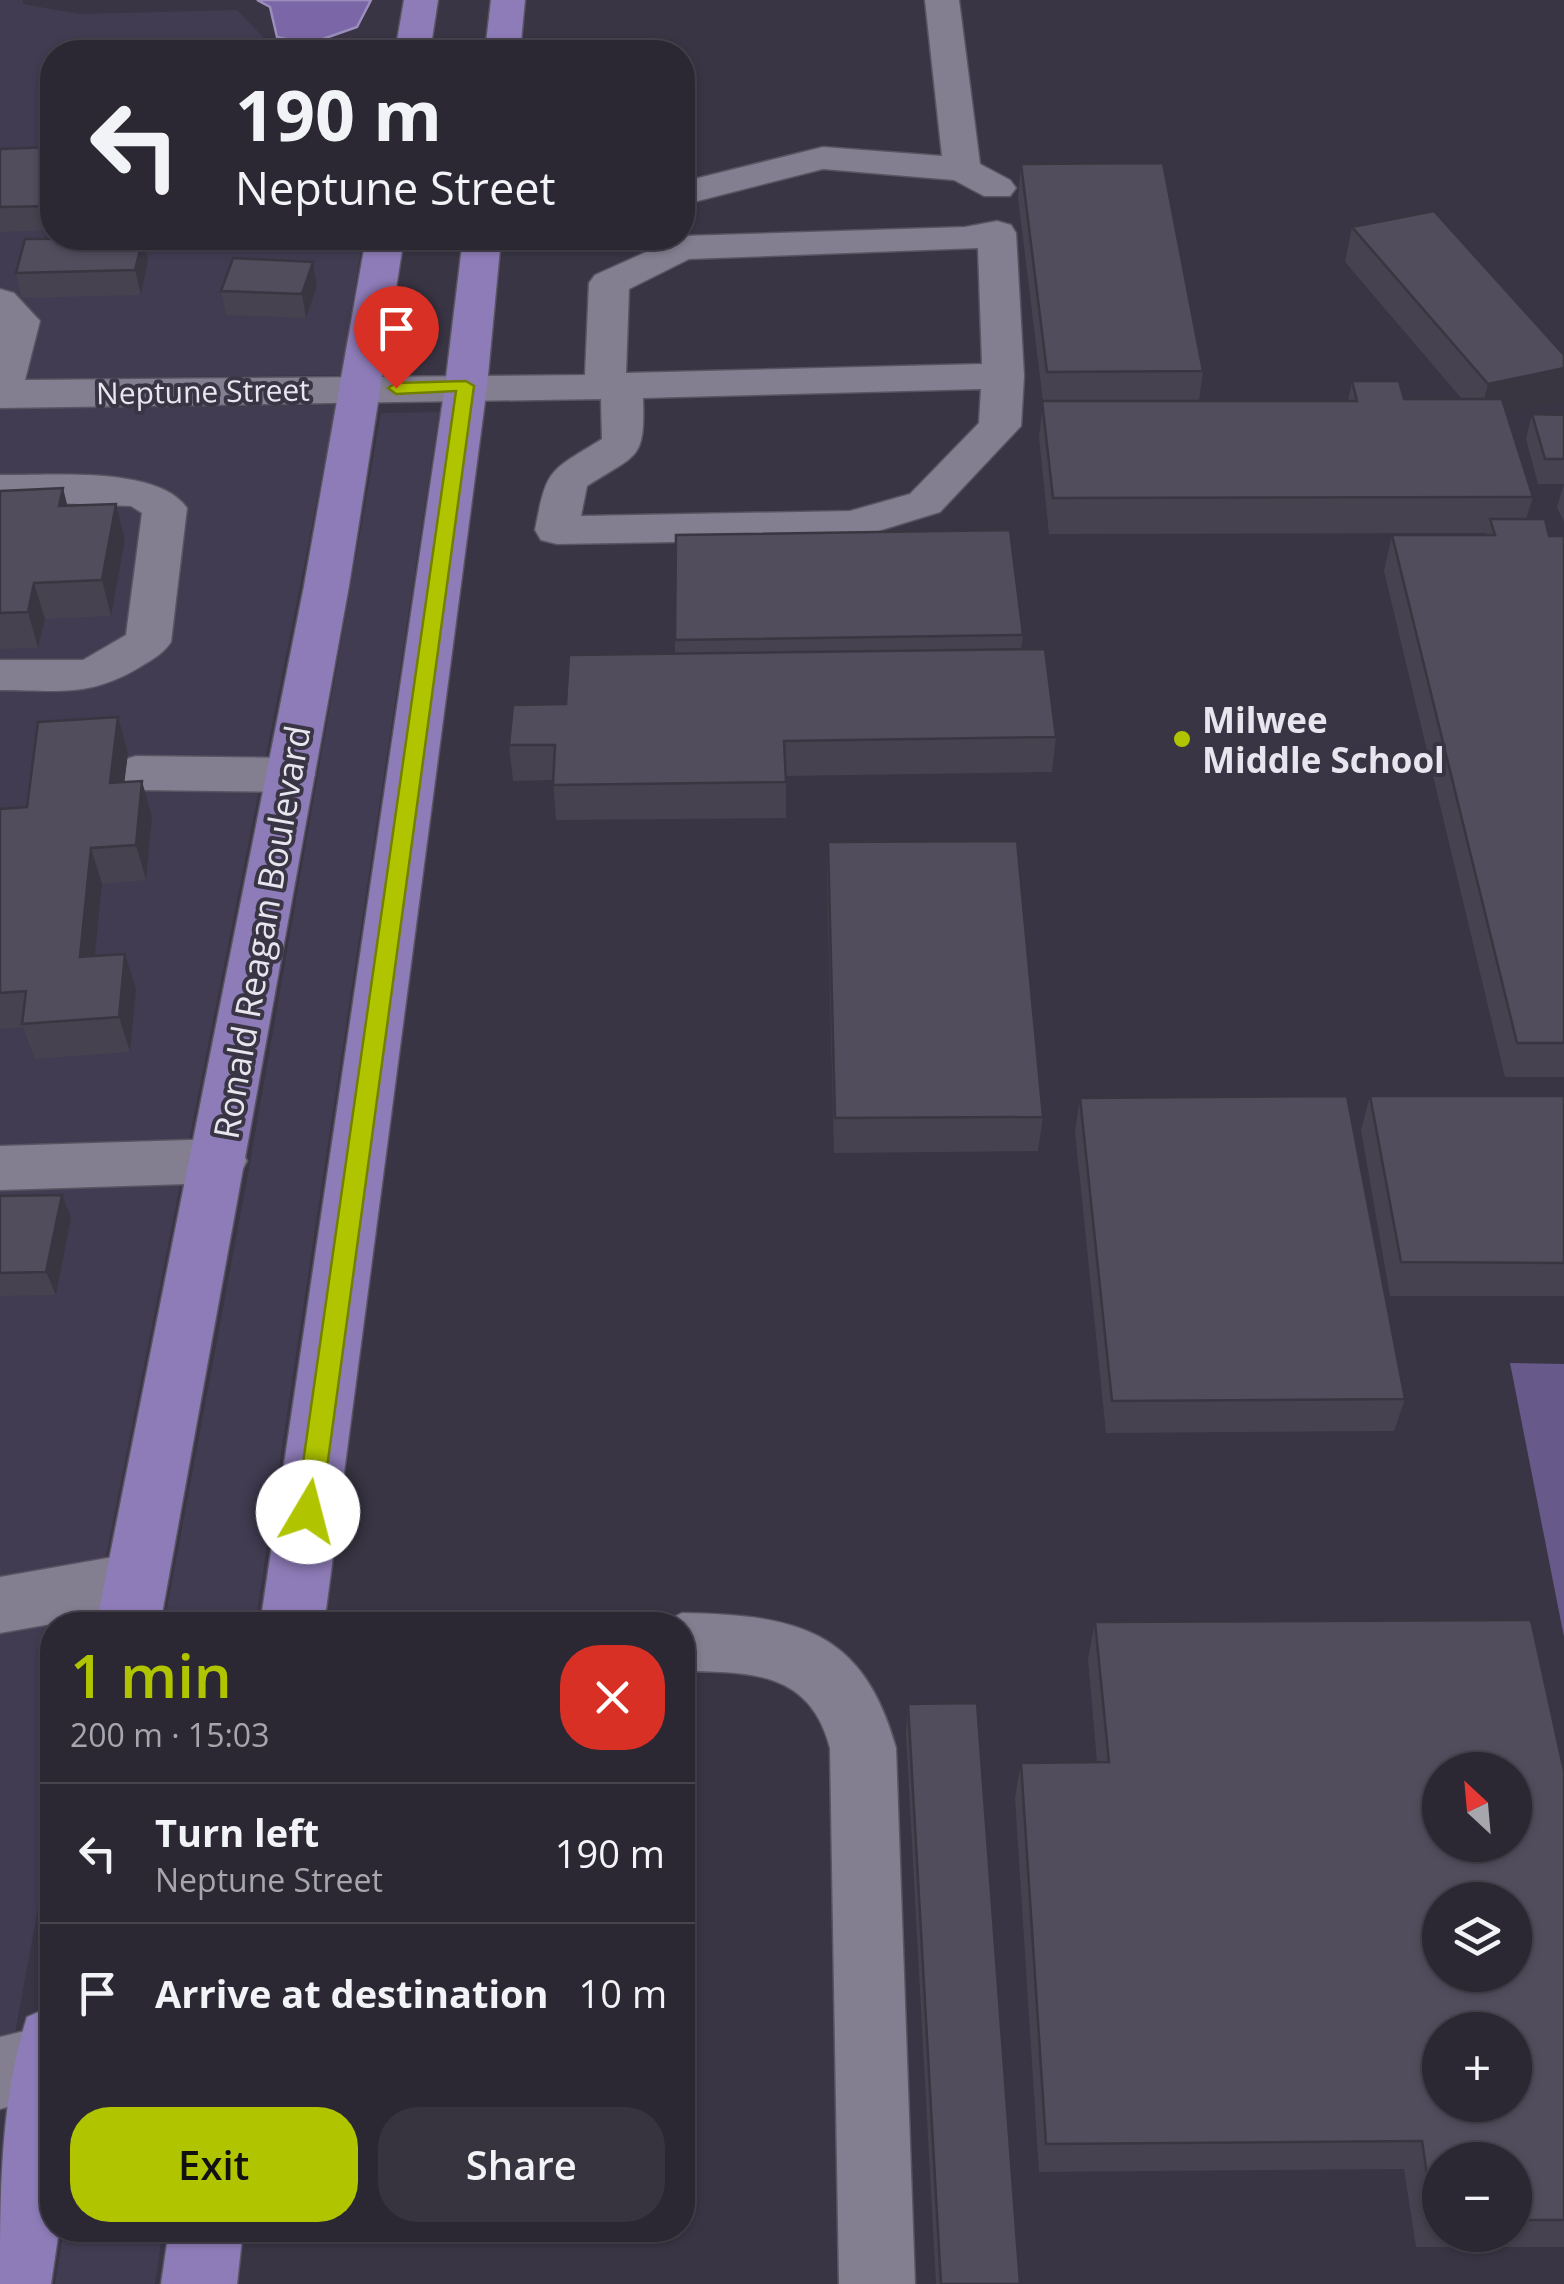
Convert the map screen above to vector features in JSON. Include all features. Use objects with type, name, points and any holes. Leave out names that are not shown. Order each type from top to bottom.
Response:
[{"type":"main road","points":[[416,40],[422,0]]},
{"type":"main road","points":[[503,40],[508,0]]},
{"type":"main road","name":"Ronald Reagan Boulevard","points":[[132,1603],[219,1161],[362,390],[383,250]]},
{"type":"main road","points":[[294,1612],[466,386],[489,250]]},
{"type":"main road","points":[[13,2284],[34,2059]]},
{"type":"main road","points":[[199,2284],[204,2242]]},
{"type":"street","points":[[942,0],[962,169]]},
{"type":"street","points":[[695,191],[823,158],[962,169],[996,188]]},
{"type":"street","points":[[678,250],[610,282],[613,386],[622,444],[566,480],[557,530],[852,525],[925,502],[1000,426],[1003,376],[997,233],[965,239],[695,248]]},
{"type":"street","points":[[0,301],[20,321],[0,394]]},
{"type":"street","name":"Neptune Street","points":[[0,394],[613,386],[1003,376]]},
{"type":"street","points":[[0,488],[140,494],[166,508],[148,642],[92,675],[0,675]]},
{"type":"street","points":[[136,773],[290,775]]},
{"type":"street","points":[[0,1168],[219,1161]]},
{"type":"street","points":[[0,1605],[132,1603]]},
{"type":"street","points":[[695,1643],[754,1645],[791,1656],[826,1674],[850,1704],[864,1748],[876,2284]]},
{"type":"shaded area","points":[[0,0],[23,0],[23,4],[79,14],[237,10],[265,40],[40,40],[40,250],[361,250],[341,375],[0,379]]},
{"type":"shaded area","points":[[257,0],[371,0],[357,27],[320,40],[277,37],[270,7]]},
{"type":"shaded area","points":[[336,405],[95,1612],[40,1612],[40,1898],[0,2114],[0,408]]},
{"type":"shaded area","points":[[439,412],[257,1612],[166,1612],[250,1163],[381,413]]},
{"type":"shaded area","points":[[1510,1363],[1564,1364],[1564,1637]]},
{"type":"shaded area","points":[[62,2242],[161,2242],[155,2284],[55,2284]]},
{"type":"building","points":[[40,147],[40,206],[0,207],[0,149]]},
{"type":"building","points":[[1163,163],[1203,371],[1047,372],[1021,164]]},
{"type":"building","points":[[1434,211],[1564,355],[1564,368],[1488,384],[1352,227]]},
{"type":"building","points":[[25,239],[40,239],[40,250],[140,250],[135,270],[16,273]]},
{"type":"building","points":[[233,258],[313,262],[302,294],[221,291]]},
{"type":"building","points":[[1352,381],[1399,381],[1404,399],[1502,399],[1533,497],[1053,498],[1042,401],[1357,401]]},
{"type":"building","points":[[1532,414],[1564,415],[1564,459],[1545,459]]},
{"type":"building","points":[[63,488],[59,506],[116,504],[102,580],[34,583],[28,612],[0,613],[0,491]]},
{"type":"building","points":[[1490,519],[1545,519],[1549,536],[1564,536],[1564,1043],[1517,1043],[1392,535],[1495,535]]},
{"type":"building","points":[[1010,530],[1023,635],[675,640],[676,535]]},
{"type":"building","points":[[1045,649],[1056,737],[784,741],[786,782],[553,785],[555,745],[509,745],[513,705],[566,704],[569,655]]},
{"type":"building","points":[[118,717],[110,783],[142,781],[136,845],[91,848],[80,957],[125,954],[119,1017],[22,1024],[26,991],[0,993],[0,809],[27,807],[38,722]]},
{"type":"building","points":[[1017,841],[1043,1117],[835,1118],[828,842]]},
{"type":"building","points":[[1347,1096],[1405,1399],[1112,1401],[1080,1098]]},
{"type":"building","points":[[1370,1096],[1564,1096],[1564,1263],[1401,1262]]},
{"type":"building","points":[[62,1195],[46,1272],[0,1273],[0,1196]]},
{"type":"building","points":[[1531,1620],[1564,1771],[1564,2220],[1532,2220],[1532,2142],[1046,2144],[1021,1763],[1109,1762],[1095,1622]]},
{"type":"building","points":[[977,1703],[1020,2284],[941,2284],[908,1704]]},
{"type":"place","name":"Milwee Middle School","points":[[1182,739]]},
{"type":"route","points":[[308,1512],[466,386],[396,388]]}]
